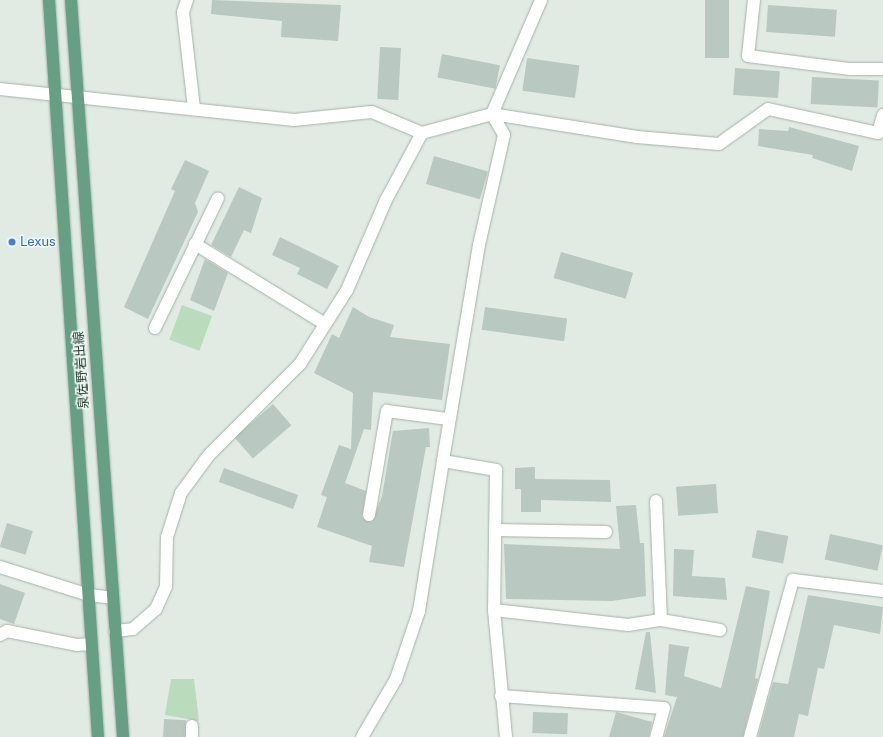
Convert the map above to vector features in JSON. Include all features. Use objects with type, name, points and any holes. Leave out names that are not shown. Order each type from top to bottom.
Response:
[{"type":"main road","name":"泉佐野岩出線","points":[[49,0],[98,737]]},
{"type":"main road","name":"泉佐野岩出線","points":[[71,0],[123,737]]},
{"type":"street","points":[[187,0],[183,12],[194,109]]},
{"type":"street","points":[[492,114],[540,0]]},
{"type":"street","points":[[754,0],[748,56],[850,69],[883,69]]},
{"type":"street","points":[[0,89],[294,120],[372,112],[422,133],[492,114],[636,137],[719,144],[768,109],[881,138],[883,115]]},
{"type":"street","points":[[362,737],[396,679],[419,611],[448,419],[478,245],[504,136],[492,114]]},
{"type":"street","points":[[115,631],[138,626],[156,609],[166,587],[166,537],[181,492],[209,455],[300,364],[347,290],[386,200],[422,133]]},
{"type":"street","points":[[155,328],[218,198]]},
{"type":"street","points":[[195,244],[325,324]]},
{"type":"street","points":[[369,515],[387,411],[448,419]]},
{"type":"street","points":[[442,461],[496,470],[494,610],[506,737]]},
{"type":"street","points":[[656,501],[661,620]]},
{"type":"street","points":[[495,530],[606,532]]},
{"type":"street","points":[[0,567],[88,595],[112,598]]},
{"type":"street","points":[[750,737],[793,580],[883,591]]},
{"type":"street","points":[[494,610],[628,625],[661,620],[720,630]]},
{"type":"street","points":[[0,635],[7,632],[77,645],[91,644]]},
{"type":"street","points":[[501,696],[664,708],[656,737]]},
{"type":"green space","points":[[182,305],[212,316],[199,351],[169,340]]},
{"type":"green space","points":[[171,679],[194,679],[199,721],[165,715]]},
{"type":"building","points":[[212,0],[341,5],[338,41],[281,37],[282,21],[211,14]]},
{"type":"building","points":[[705,0],[729,0],[729,58],[705,58]]},
{"type":"building","points":[[768,5],[837,10],[835,37],[766,32]]},
{"type":"building","points":[[380,47],[401,48],[398,100],[377,99]]},
{"type":"building","points":[[442,54],[500,65],[495,89],[437,78]]},
{"type":"building","points":[[527,58],[579,65],[575,98],[522,91]]},
{"type":"building","points":[[735,68],[780,71],[778,98],[733,95]]},
{"type":"building","points":[[812,77],[879,81],[877,107],[811,104]]},
{"type":"building","points":[[789,127],[859,146],[852,171],[812,158],[813,155],[758,146],[759,129],[788,131]]},
{"type":"building","points":[[434,156],[488,171],[480,199],[426,184]]},
{"type":"building","points":[[185,160],[209,171],[195,203],[198,212],[148,319],[124,307],[175,191],[171,189]]},
{"type":"building","points":[[239,187],[262,198],[251,233],[244,230],[231,257],[211,245]]},
{"type":"building","points":[[280,237],[339,266],[327,289],[297,274],[300,268],[272,255]]},
{"type":"building","points":[[561,252],[633,273],[626,299],[554,278]]},
{"type":"building","points":[[205,259],[228,273],[214,311],[190,300]]},
{"type":"building","points":[[353,307],[369,317],[394,325],[390,337],[450,344],[442,400],[373,392],[371,430],[364,429],[345,483],[366,491],[362,517],[372,522],[382,496],[393,431],[429,428],[430,447],[426,447],[404,567],[369,562],[372,546],[317,527],[327,497],[321,495],[339,445],[351,449],[353,393],[314,373],[332,334],[339,338]]},
{"type":"building","points":[[485,307],[567,319],[564,341],[482,330]]},
{"type":"building","points":[[273,404],[291,425],[253,459],[235,437]]},
{"type":"building","points":[[535,467],[535,479],[610,480],[611,502],[541,500],[541,512],[521,512],[521,489],[515,489],[515,468]]},
{"type":"building","points":[[224,468],[298,495],[293,509],[219,482]]},
{"type":"building","points":[[716,484],[718,513],[678,516],[676,487]]},
{"type":"building","points":[[636,505],[640,543],[644,543],[646,596],[612,601],[506,599],[504,544],[620,549],[616,506]]},
{"type":"building","points":[[7,523],[33,531],[26,555],[0,547]]},
{"type":"building","points":[[757,530],[788,536],[783,564],[752,557]]},
{"type":"building","points":[[830,534],[883,545],[877,571],[825,559]]},
{"type":"building","points":[[674,549],[694,550],[692,576],[725,578],[727,600],[673,596]]},
{"type":"building","points":[[0,584],[25,593],[14,624],[0,619]]},
{"type":"building","points":[[746,586],[770,591],[755,678],[758,679],[743,737],[664,737],[677,697],[665,695],[669,644],[689,647],[684,676],[721,688]]},
{"type":"building","points":[[808,595],[883,607],[880,634],[834,625],[824,669],[818,668],[808,716],[799,714],[794,737],[758,737],[773,682],[788,684]]},
{"type":"building","points":[[646,632],[650,632],[656,693],[635,689]]},
{"type":"building","points":[[533,712],[568,713],[567,734],[532,733]]},
{"type":"building","points":[[616,712],[652,722],[649,737],[609,737]]},
{"type":"building","points":[[164,719],[186,720],[185,737],[163,737]]},
{"type":"place","name":"Lexus","points":[[12,242]]}]
